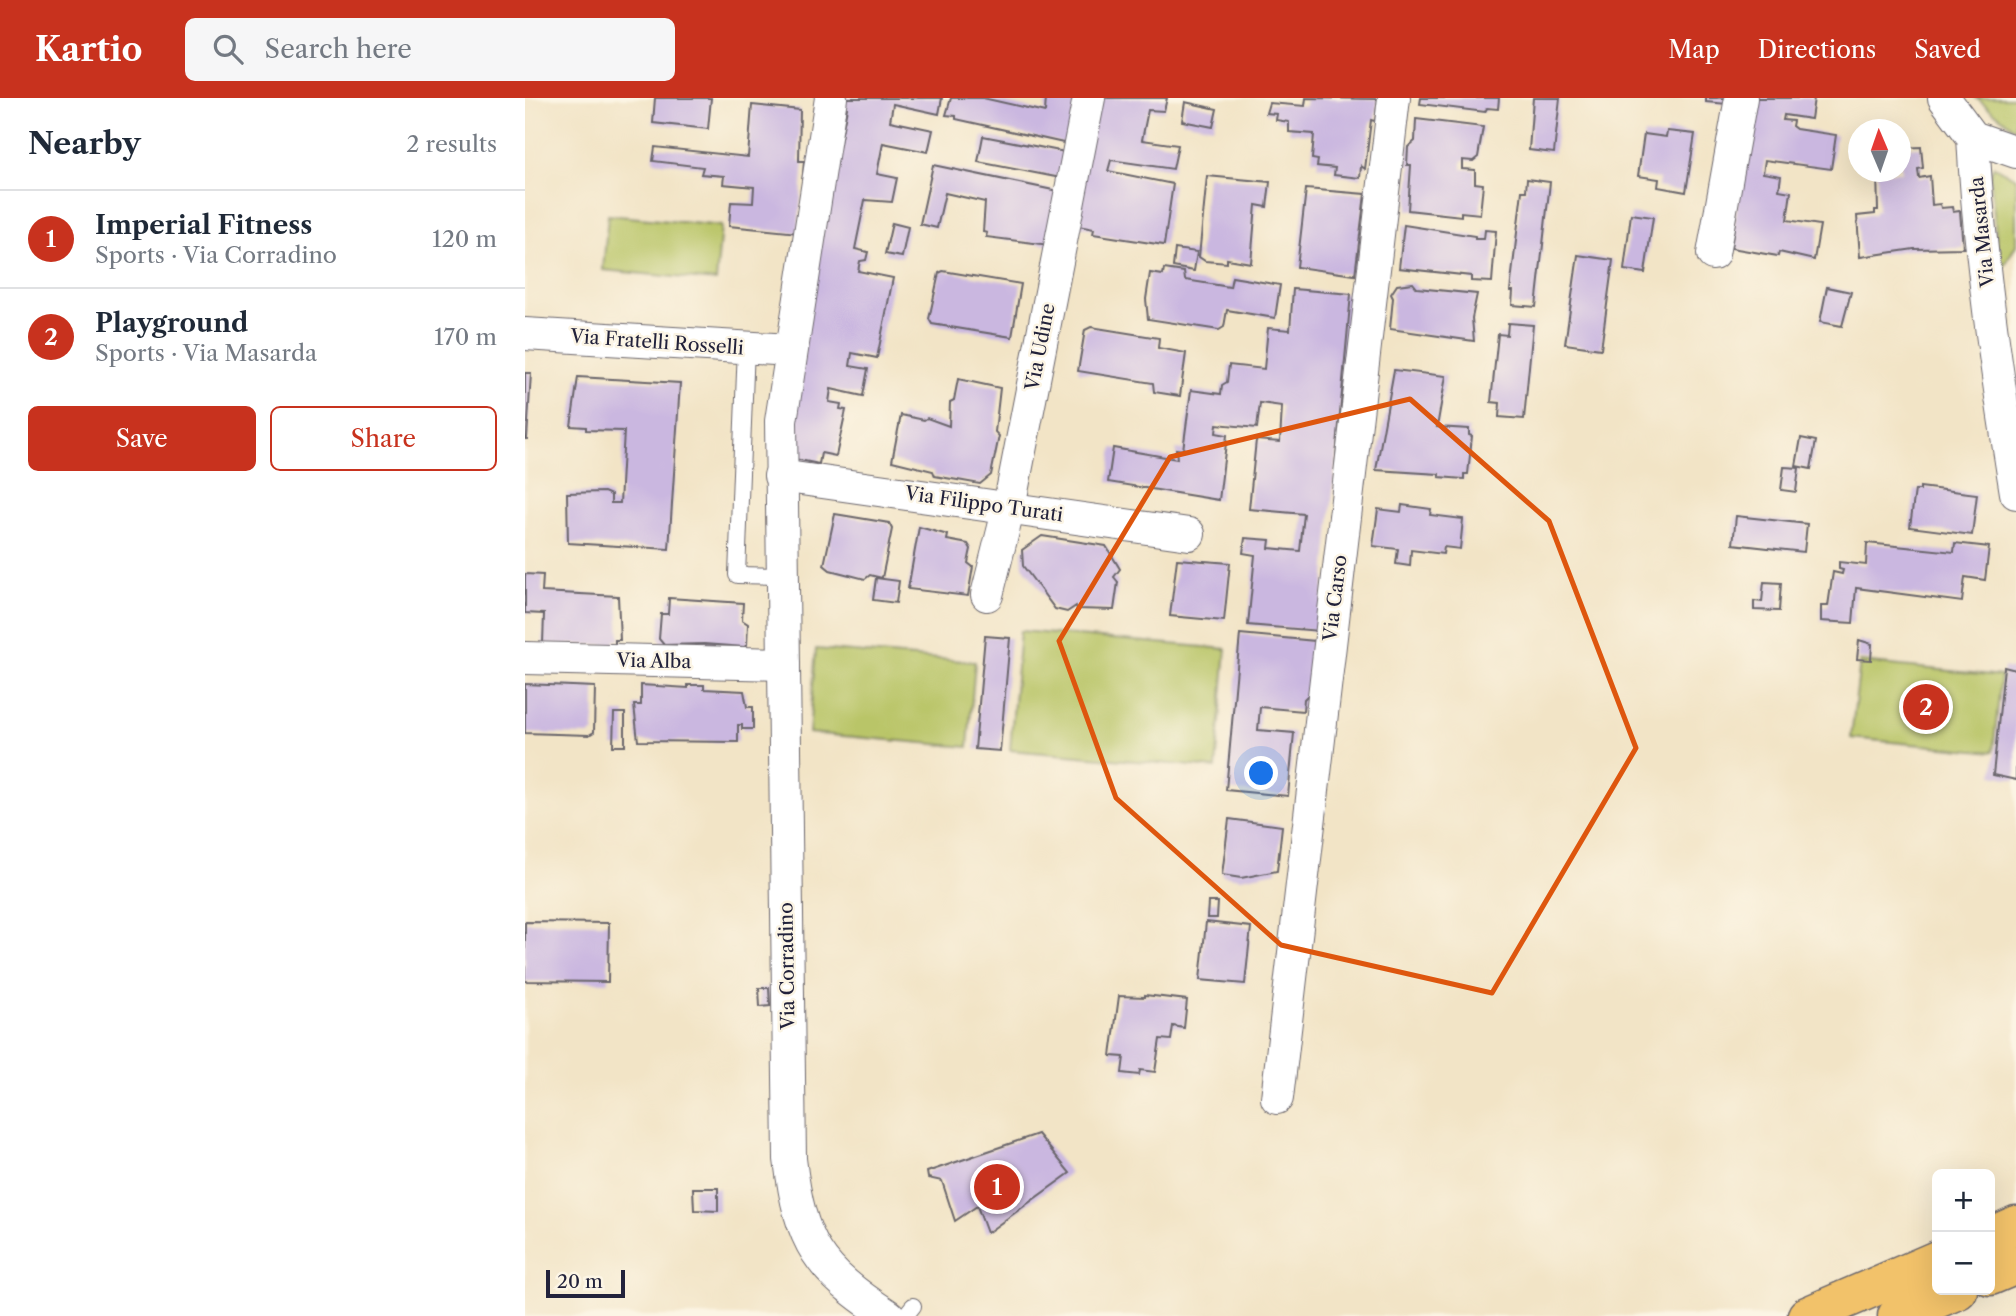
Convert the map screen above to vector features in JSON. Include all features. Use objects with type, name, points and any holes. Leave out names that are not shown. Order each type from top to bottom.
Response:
[{"type":"highway","points":[[1995,1235],[2016,1225]]},
{"type":"highway","points":[[1807,1316],[1932,1261]]},
{"type":"highway","points":[[1995,1274],[2016,1265]]},
{"type":"highway","points":[[1897,1316],[1946,1295]]},
{"type":"street","name":"Via Corradino","points":[[831,98],[781,421],[789,1124],[795,1204],[806,1236],[823,1265],[902,1313]]},
{"type":"street","name":"Via Udine","points":[[987,595],[1009,507],[1089,98]]},
{"type":"street","name":"Via Carso","points":[[1277,1098],[1394,98]]},
{"type":"street","points":[[1713,254],[1741,98]]},
{"type":"street","points":[[1944,98],[1973,136],[2016,152]]},
{"type":"street","name":"Via Masarda","points":[[1973,136],[1978,208],[2000,395],[2016,494]]},
{"type":"street","name":"Via Fratelli Rosselli","points":[[525,334],[790,350]]},
{"type":"street","name":"Via Filippo Turati","points":[[780,475],[1189,534]]},
{"type":"street","name":"Via Alba","points":[[525,658],[784,664]]},
{"type":"lane","points":[[745,348],[737,575],[782,576]]},
{"type":"highlighted area","points":[[1410,399],[1549,521],[1636,748],[1492,993],[1281,945],[1116,798],[1059,641],[1170,457]]},
{"type":"green space","points":[[1976,98],[2016,98],[2016,129]]},
{"type":"green space","points":[[1994,166],[2016,178],[2016,245],[2000,274],[1990,173]]},
{"type":"green space","points":[[608,215],[721,226],[716,281],[603,270]]},
{"type":"green space","points":[[1020,631],[1226,649],[1216,768],[1010,750]]},
{"type":"green space","points":[[816,649],[975,662],[968,747],[809,733]]},
{"type":"green space","points":[[1860,662],[2001,676],[1993,752],[1851,738]]},
{"type":"building","points":[[655,98],[711,98],[708,129],[653,123]]},
{"type":"building","points":[[845,98],[942,98],[939,114],[893,104],[890,121],[933,130],[928,152],[883,143],[877,174],[897,178],[892,202],[865,200],[855,249],[868,252],[866,260],[860,261],[858,271],[893,278],[877,358],[852,353],[850,366],[868,369],[863,396],[831,389],[829,402],[841,404],[840,409],[846,410],[836,456],[821,453],[819,464],[790,458],[812,283],[847,108],[843,107]]},
{"type":"building","points":[[951,98],[983,98],[1045,112],[1046,98],[1076,98],[1068,144],[956,119],[956,116],[946,115]]},
{"type":"building","points":[[1096,98],[1167,98],[1164,111],[1148,110],[1142,140],[1178,145],[1173,169],[1111,160],[1108,171],[1173,184],[1164,245],[1093,234],[1094,229],[1073,225]]},
{"type":"building","points":[[1306,98],[1378,99],[1375,121],[1371,120],[1365,169],[1361,166],[1360,178],[1334,175],[1335,168],[1317,166],[1318,160],[1312,159],[1314,134],[1289,132],[1289,122],[1276,120],[1277,114],[1266,113],[1269,103],[1305,106]]},
{"type":"building","points":[[1421,98],[1499,98],[1498,109],[1487,108],[1485,112],[1420,104]]},
{"type":"building","points":[[1533,98],[1560,98],[1554,153],[1529,150]]},
{"type":"building","points":[[1706,98],[1727,98],[1727,104],[1706,102]]},
{"type":"building","points":[[1753,98],[1814,98],[1811,119],[1784,115],[1783,120],[1793,121],[1792,126],[1796,129],[1836,135],[1831,169],[1765,160],[1763,173],[1781,176],[1779,190],[1791,192],[1787,220],[1820,225],[1814,260],[1779,252],[1778,256],[1731,248]]},
{"type":"building","points":[[1185,102],[1217,109],[1213,127],[1182,121]]},
{"type":"building","points":[[752,105],[800,110],[799,161],[804,161],[798,233],[729,226],[731,202],[753,203],[754,187],[723,184],[724,176],[701,174],[703,167],[653,161],[655,147],[748,157]]},
{"type":"building","points":[[1416,119],[1483,127],[1478,157],[1473,161],[1462,160],[1462,169],[1475,170],[1475,183],[1483,184],[1480,214],[1461,212],[1461,216],[1408,210],[1411,165],[1407,165],[1408,147],[1415,141]]},
{"type":"building","points":[[1667,131],[1695,134],[1686,192],[1658,187],[1659,179],[1638,176],[1644,134],[1666,137]]},
{"type":"building","points":[[983,136],[1065,152],[1061,178],[978,162]]},
{"type":"building","points":[[1921,147],[1923,168],[1918,169],[1919,178],[1930,176],[1932,205],[1940,204],[1941,208],[1952,207],[1953,212],[1960,211],[1963,248],[1914,249],[1860,257],[1857,216],[1875,214],[1875,210],[1878,210],[1877,182],[1911,182],[1911,148]]},
{"type":"building","points":[[933,165],[1053,190],[1057,193],[1049,245],[986,237],[987,233],[983,232],[985,202],[945,193],[937,228],[920,224]]},
{"type":"building","points":[[1207,176],[1270,182],[1267,207],[1256,205],[1251,263],[1227,259],[1227,263],[1205,261],[1199,257]]},
{"type":"building","points":[[1527,179],[1550,182],[1536,307],[1512,305],[1513,291],[1510,291],[1522,191],[1526,191]]},
{"type":"building","points":[[1306,189],[1365,194],[1355,275],[1297,267]]},
{"type":"building","points":[[1631,214],[1653,217],[1645,273],[1624,270]]},
{"type":"building","points":[[892,223],[908,227],[902,257],[885,254]]},
{"type":"building","points":[[1404,225],[1475,236],[1475,239],[1484,239],[1485,230],[1496,231],[1492,282],[1471,281],[1471,276],[1399,268]]},
{"type":"building","points":[[1175,249],[1197,252],[1194,271],[1173,267]]},
{"type":"building","points":[[1578,255],[1613,260],[1601,349],[1565,344]]},
{"type":"building","points":[[1164,269],[1184,272],[1185,280],[1230,287],[1232,277],[1280,285],[1275,318],[1227,310],[1224,327],[1219,330],[1148,319],[1146,299],[1150,273],[1163,275]]},
{"type":"building","points":[[943,271],[1021,284],[1012,337],[932,324],[929,319],[939,273]]},
{"type":"building","points":[[1413,283],[1417,288],[1477,294],[1472,318],[1474,341],[1390,329],[1393,298],[1391,294],[1397,285]]},
{"type":"building","points":[[1827,287],[1851,292],[1842,326],[1820,322]]},
{"type":"building","points":[[1293,289],[1351,294],[1320,631],[1248,625],[1255,555],[1243,553],[1245,538],[1270,540],[1269,548],[1300,551],[1304,514],[1249,509],[1256,440],[1280,442],[1282,406],[1260,403],[1257,428],[1217,424],[1216,433],[1227,435],[1219,500],[1108,482],[1113,448],[1177,459],[1176,449],[1183,450],[1191,390],[1221,394],[1222,385],[1227,382],[1229,365],[1264,369],[1268,328],[1290,330]]},
{"type":"building","points":[[1508,323],[1533,325],[1524,419],[1499,417],[1500,403],[1491,402],[1498,334],[1507,335]]},
{"type":"building","points":[[1091,327],[1159,338],[1158,348],[1186,353],[1180,396],[1154,392],[1153,383],[1078,371],[1085,330]]},
{"type":"building","points":[[1394,370],[1446,376],[1437,427],[1469,429],[1469,435],[1472,436],[1468,474],[1464,474],[1464,479],[1439,477],[1439,474],[1376,470]]},
{"type":"building","points":[[525,373],[531,373],[527,439],[525,439]]},
{"type":"building","points":[[578,377],[680,383],[669,549],[568,543],[567,493],[604,492],[611,495],[611,503],[620,503],[624,431],[586,430],[586,427],[571,426]]},
{"type":"building","points":[[958,379],[1000,388],[995,432],[999,436],[991,475],[980,484],[935,476],[933,471],[892,461],[901,415],[924,420],[927,418],[949,426],[950,402],[954,400]]},
{"type":"building","points":[[1801,438],[1816,441],[1811,469],[1796,466]]},
{"type":"building","points":[[1784,467],[1799,468],[1796,492],[1781,490]]},
{"type":"building","points":[[1920,487],[1977,494],[1972,535],[1910,527],[1915,490],[1920,490]]},
{"type":"building","points":[[1402,505],[1431,509],[1430,515],[1463,519],[1460,549],[1444,547],[1443,554],[1411,550],[1410,566],[1396,564],[1398,549],[1373,546],[1378,509],[1401,512]]},
{"type":"building","points":[[835,514],[889,523],[892,529],[882,578],[870,575],[865,579],[830,570],[824,565]]},
{"type":"building","points":[[1736,516],[1807,524],[1804,552],[1733,544]]},
{"type":"building","points":[[919,527],[948,535],[947,540],[968,544],[971,549],[968,563],[973,567],[968,596],[908,589]]},
{"type":"building","points":[[1042,536],[1106,546],[1120,569],[1114,577],[1118,582],[1114,610],[1077,609],[1076,606],[1067,612],[1055,609],[1023,566],[1022,550]]},
{"type":"building","points":[[1867,543],[1954,552],[1955,543],[1989,547],[1985,580],[1965,577],[1962,602],[1856,588],[1853,623],[1821,621],[1821,606],[1828,606],[1833,572],[1842,574],[1839,562],[1866,565]]},
{"type":"building","points":[[1177,559],[1230,563],[1224,621],[1170,616]]},
{"type":"building","points":[[525,574],[543,575],[542,592],[618,596],[620,640],[615,640],[615,645],[543,644],[544,614],[525,613]]},
{"type":"building","points":[[876,578],[899,581],[896,603],[873,600]]},
{"type":"building","points":[[1764,582],[1781,583],[1779,611],[1754,610],[1754,601],[1762,602]]},
{"type":"building","points":[[669,598],[743,603],[742,620],[748,624],[747,645],[664,645],[659,639],[661,614],[668,614]]},
{"type":"building","points":[[1240,634],[1315,641],[1310,693],[1304,699],[1303,711],[1260,707],[1258,730],[1294,733],[1288,796],[1226,790]]},
{"type":"building","points":[[985,636],[1010,638],[1000,751],[975,749]]},
{"type":"building","points":[[1859,640],[1872,644],[1871,660],[1857,659]]},
{"type":"building","points":[[2004,667],[2016,670],[2016,780],[1993,775]]},
{"type":"building","points":[[525,684],[595,687],[594,732],[589,735],[525,733]]},
{"type":"building","points":[[641,685],[688,688],[688,685],[704,685],[704,689],[744,691],[747,707],[753,707],[753,729],[742,729],[742,725],[738,725],[738,742],[638,741],[634,705],[641,705]]},
{"type":"building","points":[[614,713],[625,713],[625,746],[613,746]]},
{"type":"building","points":[[1229,819],[1282,826],[1277,871],[1241,878],[1222,875]]},
{"type":"building","points":[[1208,902],[1218,902],[1217,918],[1207,918]]},
{"type":"building","points":[[525,922],[609,923],[608,982],[525,981]]},
{"type":"building","points":[[1206,922],[1251,927],[1245,984],[1200,980]]},
{"type":"building","points":[[759,988],[769,988],[770,1006],[760,1007]]},
{"type":"building","points":[[1145,995],[1187,1000],[1184,1028],[1173,1026],[1171,1040],[1160,1039],[1155,1072],[1140,1070],[1139,1075],[1122,1073],[1124,1057],[1111,1056],[1119,996]]},
{"type":"building","points":[[1038,1134],[1070,1173],[987,1233],[977,1206],[955,1221],[942,1181],[928,1178],[927,1172]]},
{"type":"building","points":[[693,1188],[718,1188],[718,1211],[694,1210]]},
{"type":"place","name":"Playground","points":[[1926,707]]},
{"type":"place","name":"Imperial Fitness","points":[[997,1187]]}]
